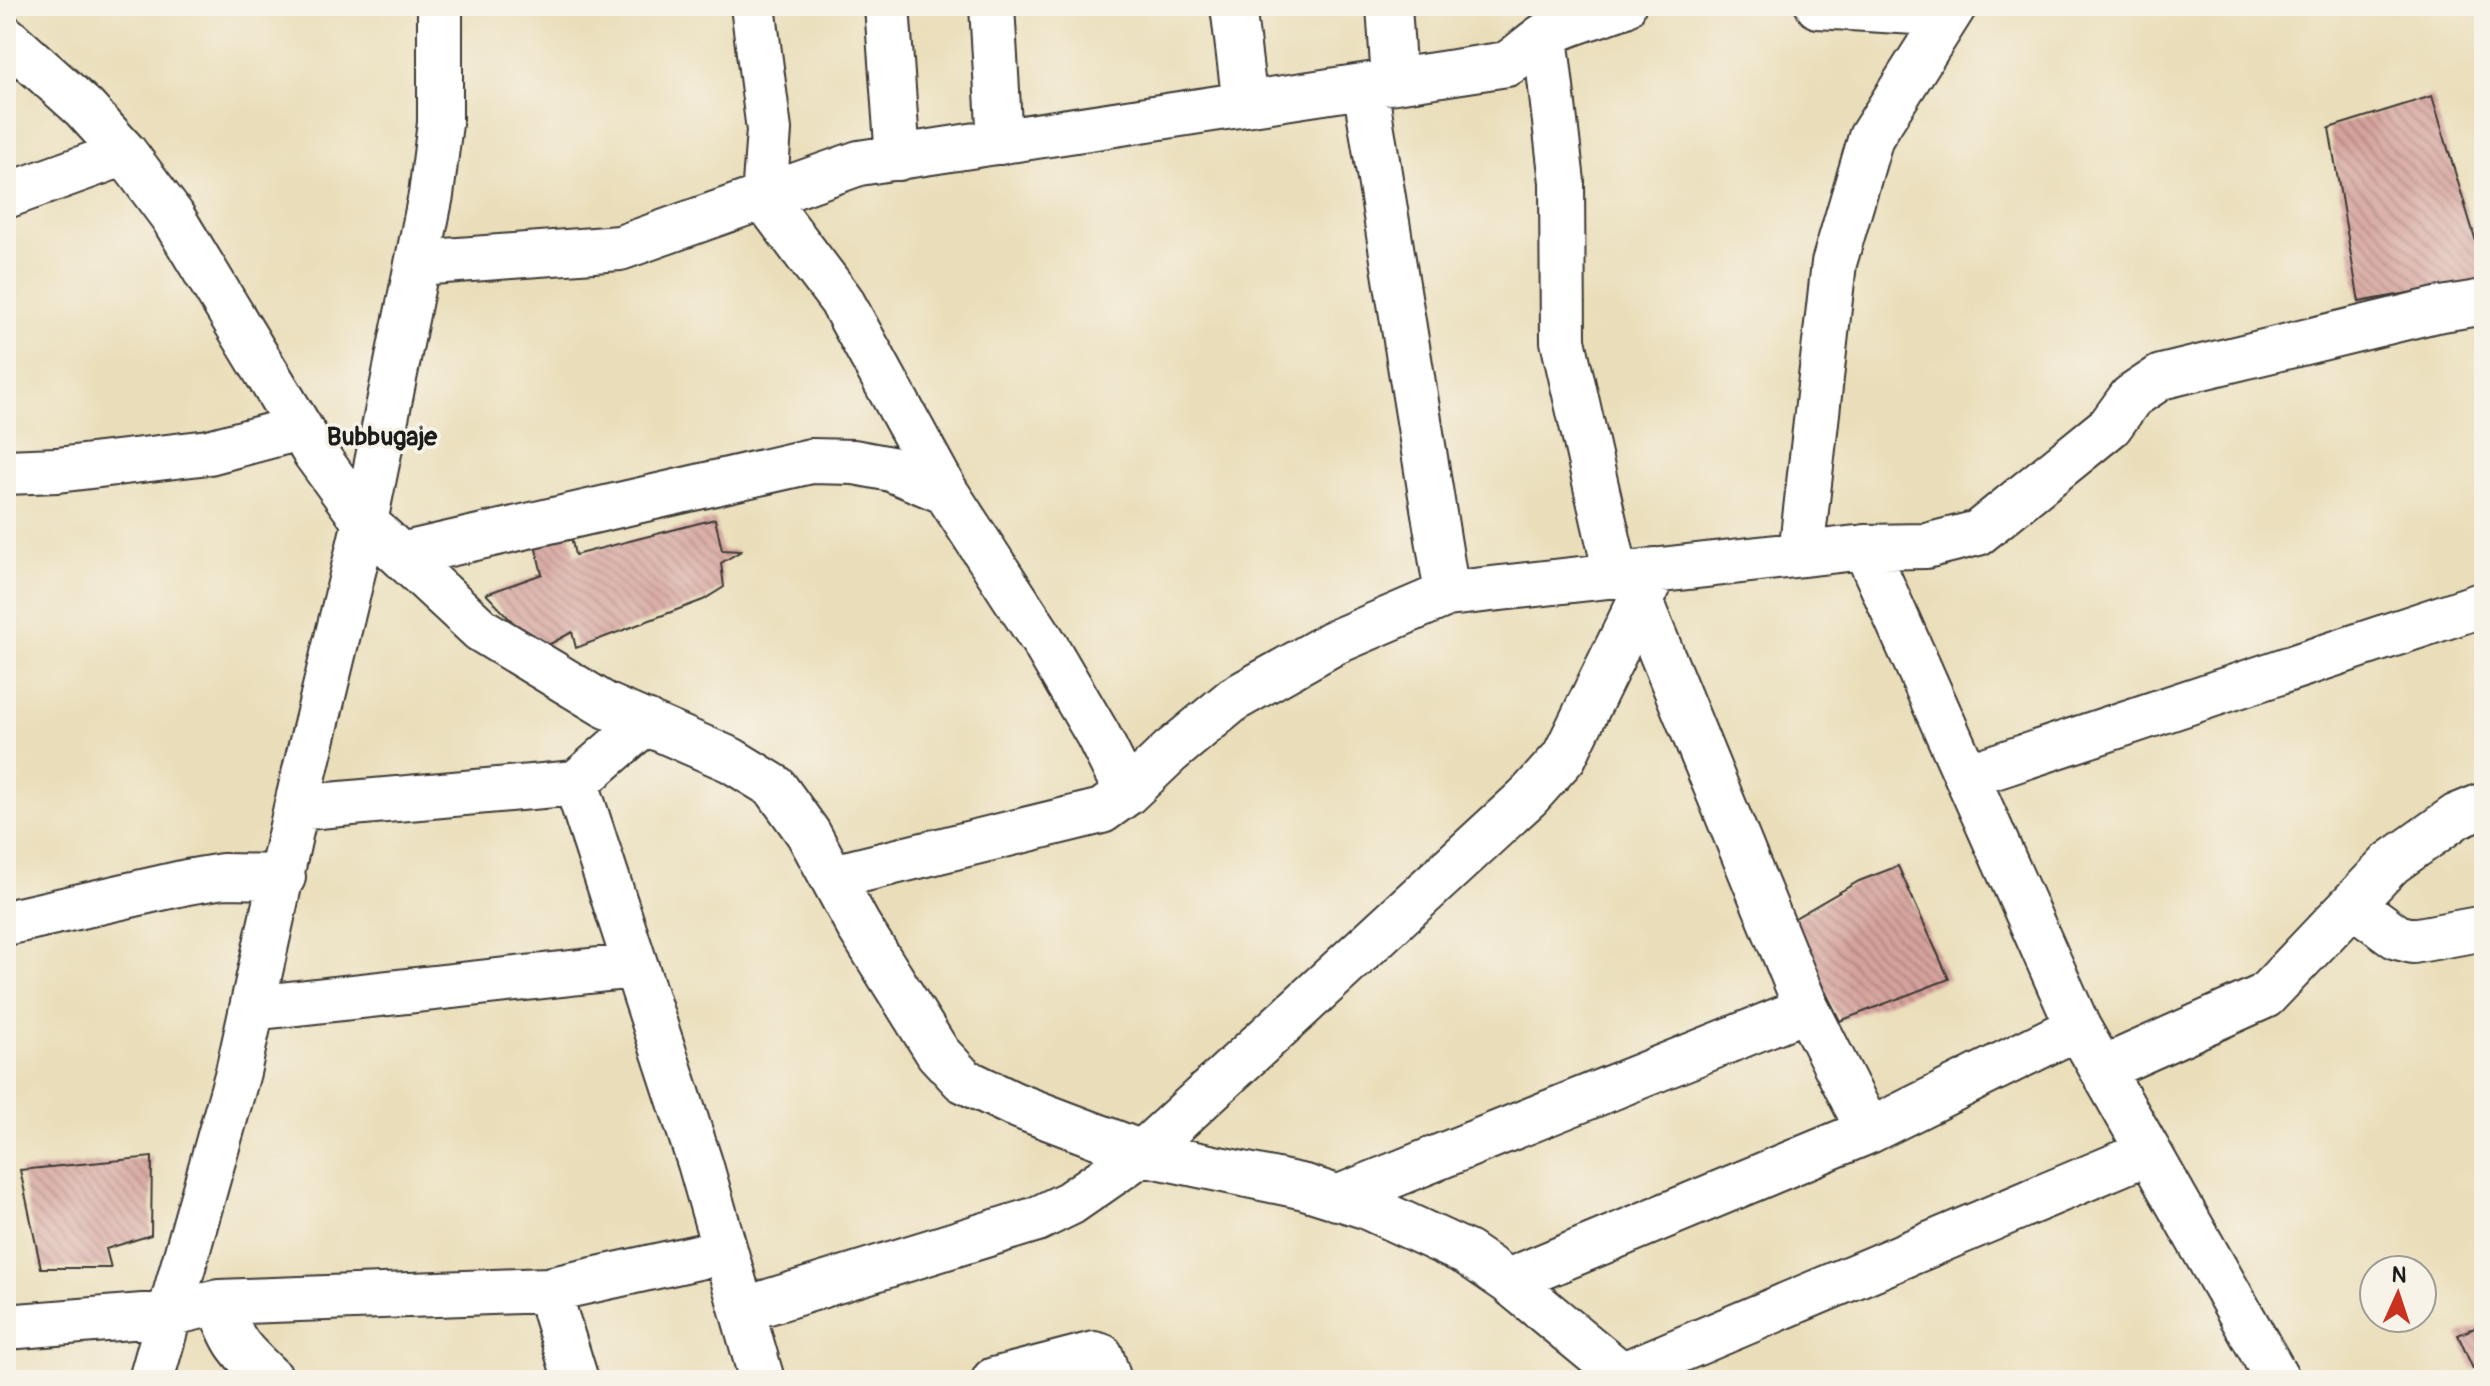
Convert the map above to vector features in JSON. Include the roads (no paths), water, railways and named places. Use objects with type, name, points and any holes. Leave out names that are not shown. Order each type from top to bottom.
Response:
[{"type":"street","points":[[151,1380],[238,1072],[296,808],[365,522],[431,195],[440,123],[440,6]]},
{"type":"street","points":[[753,6],[769,130],[764,198],[841,300],[946,492],[1043,641],[1098,735],[1127,793]]},
{"type":"street","points":[[887,6],[898,158]]},
{"type":"street","points":[[992,6],[1000,142]]},
{"type":"street","points":[[1233,6],[1245,104]]},
{"type":"street","points":[[1389,6],[1379,84],[1447,594]]},
{"type":"street","points":[[418,263],[620,248],[859,163],[1507,64],[1545,36],[1623,6]]},
{"type":"street","points":[[1818,6],[1951,10]]},
{"type":"street","points":[[1801,554],[1834,263],[1871,137],[1951,10]]},
{"type":"street","points":[[1545,36],[1562,182],[1563,341],[1637,582],[1807,1009],[1869,1131]]},
{"type":"street","points":[[6,38],[84,108],[125,153],[172,216],[299,428],[365,522],[481,630],[605,705],[731,760],[775,787],[808,833],[858,925],[938,1053],[963,1080],[1013,1104],[1142,1153],[1305,1187],[1365,1206],[1467,1253],[1508,1281],[1625,1377],[2149,1152]]},
{"type":"street","points":[[6,196],[125,153]]},
{"type":"street","points":[[833,877],[1102,811],[1127,793],[1170,752],[1234,699],[1333,643],[1447,594],[1637,582],[1801,554],[1865,547],[1926,546],[1978,533],[2110,426],[2131,397],[2161,377],[2436,310],[2484,302]]},
{"type":"street","points":[[6,472],[57,470],[209,452],[299,428]]},
{"type":"street","points":[[401,555],[811,461],[854,462],[891,469],[946,492]]},
{"type":"street","points":[[1865,547],[2078,1027],[2278,1380]]},
{"type":"street","points":[[742,1310],[1037,1219],[1070,1203],[1142,1153],[1529,796],[1564,757],[1637,582]]},
{"type":"street","points":[[1967,776],[2484,604]]},
{"type":"street","points":[[296,808],[576,783],[646,722]]},
{"type":"street","points":[[576,783],[700,1163],[762,1380]]},
{"type":"street","points":[[2102,1069],[2265,996],[2391,863],[2457,816],[2484,805]]},
{"type":"street","points":[[6,923],[223,876],[283,877]]},
{"type":"street","points":[[2352,904],[2397,937],[2413,941],[2484,928]]},
{"type":"street","points":[[252,1008],[635,966]]},
{"type":"street","points":[[1337,1198],[1807,1009]]},
{"type":"street","points":[[1508,1281],[1869,1131],[2078,1027]]},
{"type":"street","points":[[6,1327],[168,1314],[219,1302],[548,1290],[725,1251]]},
{"type":"street","points":[[548,1290],[576,1380]]},
{"type":"street","points":[[219,1302],[230,1334],[239,1349],[272,1380]]},
{"type":"street","points":[[994,1380],[1094,1354],[1101,1356],[1109,1380]]},
{"type":"district","name":"Bubbugaje","points":[[382,436]]}]
